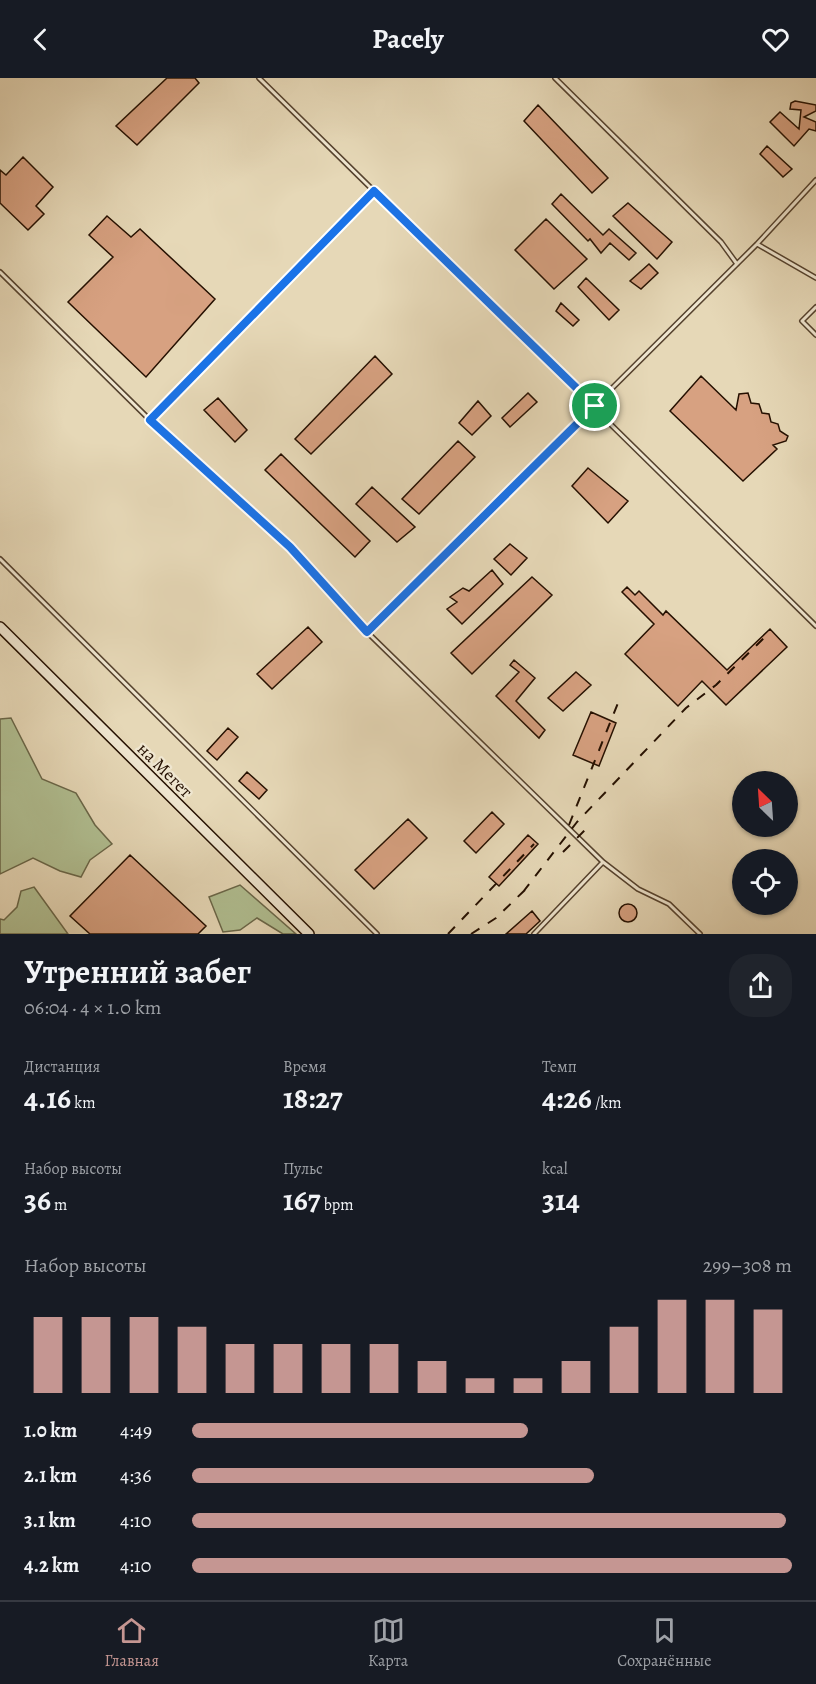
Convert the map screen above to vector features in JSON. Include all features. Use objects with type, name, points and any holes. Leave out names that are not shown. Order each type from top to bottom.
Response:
[{"type":"street","name":"на Мегет","points":[[0,627],[309,934]]},
{"type":"lane","points":[[259,78],[595,406],[816,626]]},
{"type":"lane","points":[[555,78],[721,242],[737,264]]},
{"type":"lane","points":[[367,632],[737,264],[816,180]]},
{"type":"lane","points":[[150,420],[374,191]]},
{"type":"lane","points":[[756,244],[816,278]]},
{"type":"lane","points":[[0,272],[150,420],[290,547],[367,632],[603,862],[638,889],[669,903],[700,934]]},
{"type":"lane","points":[[816,307],[801,321],[816,335]]},
{"type":"lane","points":[[0,559],[377,934]]},
{"type":"lane","points":[[534,934],[603,862]]},
{"type":"green space","points":[[11,718],[42,779],[76,793],[95,825],[112,844],[90,860],[81,877],[60,871],[33,858],[0,874],[0,719]]},
{"type":"green space","points":[[240,885],[296,934],[283,934],[257,918],[240,930],[223,932],[209,897]]},
{"type":"green space","points":[[34,887],[68,934],[0,934],[0,919],[4,920],[17,907],[21,891]]},
{"type":"building","points":[[167,78],[195,78],[199,83],[137,145],[116,126]]},
{"type":"building","points":[[795,101],[816,105],[816,111],[804,117],[816,122],[816,131],[809,129],[794,146],[770,122],[780,112],[799,129],[801,110],[790,109],[791,103]]},
{"type":"building","points":[[538,105],[608,178],[592,193],[524,121]]},
{"type":"building","points":[[767,146],[792,169],[783,177],[760,154]]},
{"type":"building","points":[[23,157],[53,187],[36,206],[44,214],[28,230],[0,203],[0,170],[6,175]]},
{"type":"building","points":[[561,194],[603,235],[609,229],[636,253],[629,260],[610,243],[601,253],[590,239],[588,241],[552,204]]},
{"type":"building","points":[[628,203],[672,242],[657,259],[613,216]]},
{"type":"building","points":[[107,216],[131,237],[140,229],[215,299],[146,377],[68,302],[113,257],[89,235]]},
{"type":"building","points":[[546,219],[587,259],[554,289],[515,250]]},
{"type":"building","points":[[649,264],[658,273],[641,289],[630,281]]},
{"type":"building","points":[[586,278],[619,310],[609,320],[578,287]]},
{"type":"building","points":[[561,303],[579,320],[573,326],[556,311]]},
{"type":"building","points":[[375,356],[392,374],[311,454],[295,439]]},
{"type":"building","points":[[701,376],[736,410],[739,394],[748,393],[751,403],[759,404],[762,413],[769,414],[771,422],[778,424],[780,431],[788,436],[786,441],[773,445],[777,449],[743,481],[670,411]]},
{"type":"building","points":[[528,393],[537,402],[510,427],[502,418]]},
{"type":"building","points":[[218,398],[247,430],[235,442],[204,410]]},
{"type":"building","points":[[478,401],[491,416],[472,435],[459,423]]},
{"type":"building","points":[[458,441],[475,457],[419,514],[402,499]]},
{"type":"building","points":[[281,454],[370,541],[355,557],[265,470]]},
{"type":"building","points":[[588,468],[628,501],[608,523],[572,486]]},
{"type":"building","points":[[372,487],[415,527],[397,542],[356,504]]},
{"type":"building","points":[[510,544],[527,558],[511,575],[494,559]]},
{"type":"building","points":[[492,570],[503,584],[462,624],[447,609],[457,602],[450,597],[463,588],[469,591]]},
{"type":"building","points":[[532,577],[552,595],[472,674],[451,653]]},
{"type":"building","points":[[627,587],[635,595],[639,591],[663,615],[666,611],[727,670],[770,629],[787,647],[726,705],[702,681],[678,706],[625,654],[654,624],[622,592]]},
{"type":"building","points":[[308,627],[322,642],[272,689],[257,674]]},
{"type":"building","points":[[514,660],[535,678],[516,701],[545,730],[539,738],[496,696],[519,672],[510,665]]},
{"type":"building","points":[[576,672],[591,685],[563,711],[548,698]]},
{"type":"building","points":[[591,712],[616,723],[599,766],[573,755]]},
{"type":"building","points":[[228,728],[238,737],[217,760],[207,751]]},
{"type":"building","points":[[247,772],[267,790],[259,799],[239,781]]},
{"type":"building","points":[[492,812],[504,824],[476,853],[464,841]]},
{"type":"building","points":[[408,819],[427,838],[374,889],[355,870]]},
{"type":"building","points":[[528,835],[538,844],[499,886],[489,877]]},
{"type":"building","points":[[130,855],[206,926],[198,934],[90,934],[70,916]]},
{"type":"building","points":[[628,904],[634,907],[637,913],[634,919],[628,922],[622,919],[619,913],[622,907]]},
{"type":"building","points":[[532,911],[540,921],[526,934],[506,934]]},
{"type":"railway","points":[[523,892],[577,822],[686,708],[716,685],[768,634]]},
{"type":"railway","points":[[569,825],[618,703]]},
{"type":"railway","points":[[563,852],[586,829]]},
{"type":"railway","points":[[448,934],[534,844]]},
{"type":"railway","points":[[471,934],[496,918],[528,887]]},
{"type":"route","points":[[374,191],[595,406],[367,632],[290,547],[150,420],[374,191]]}]
